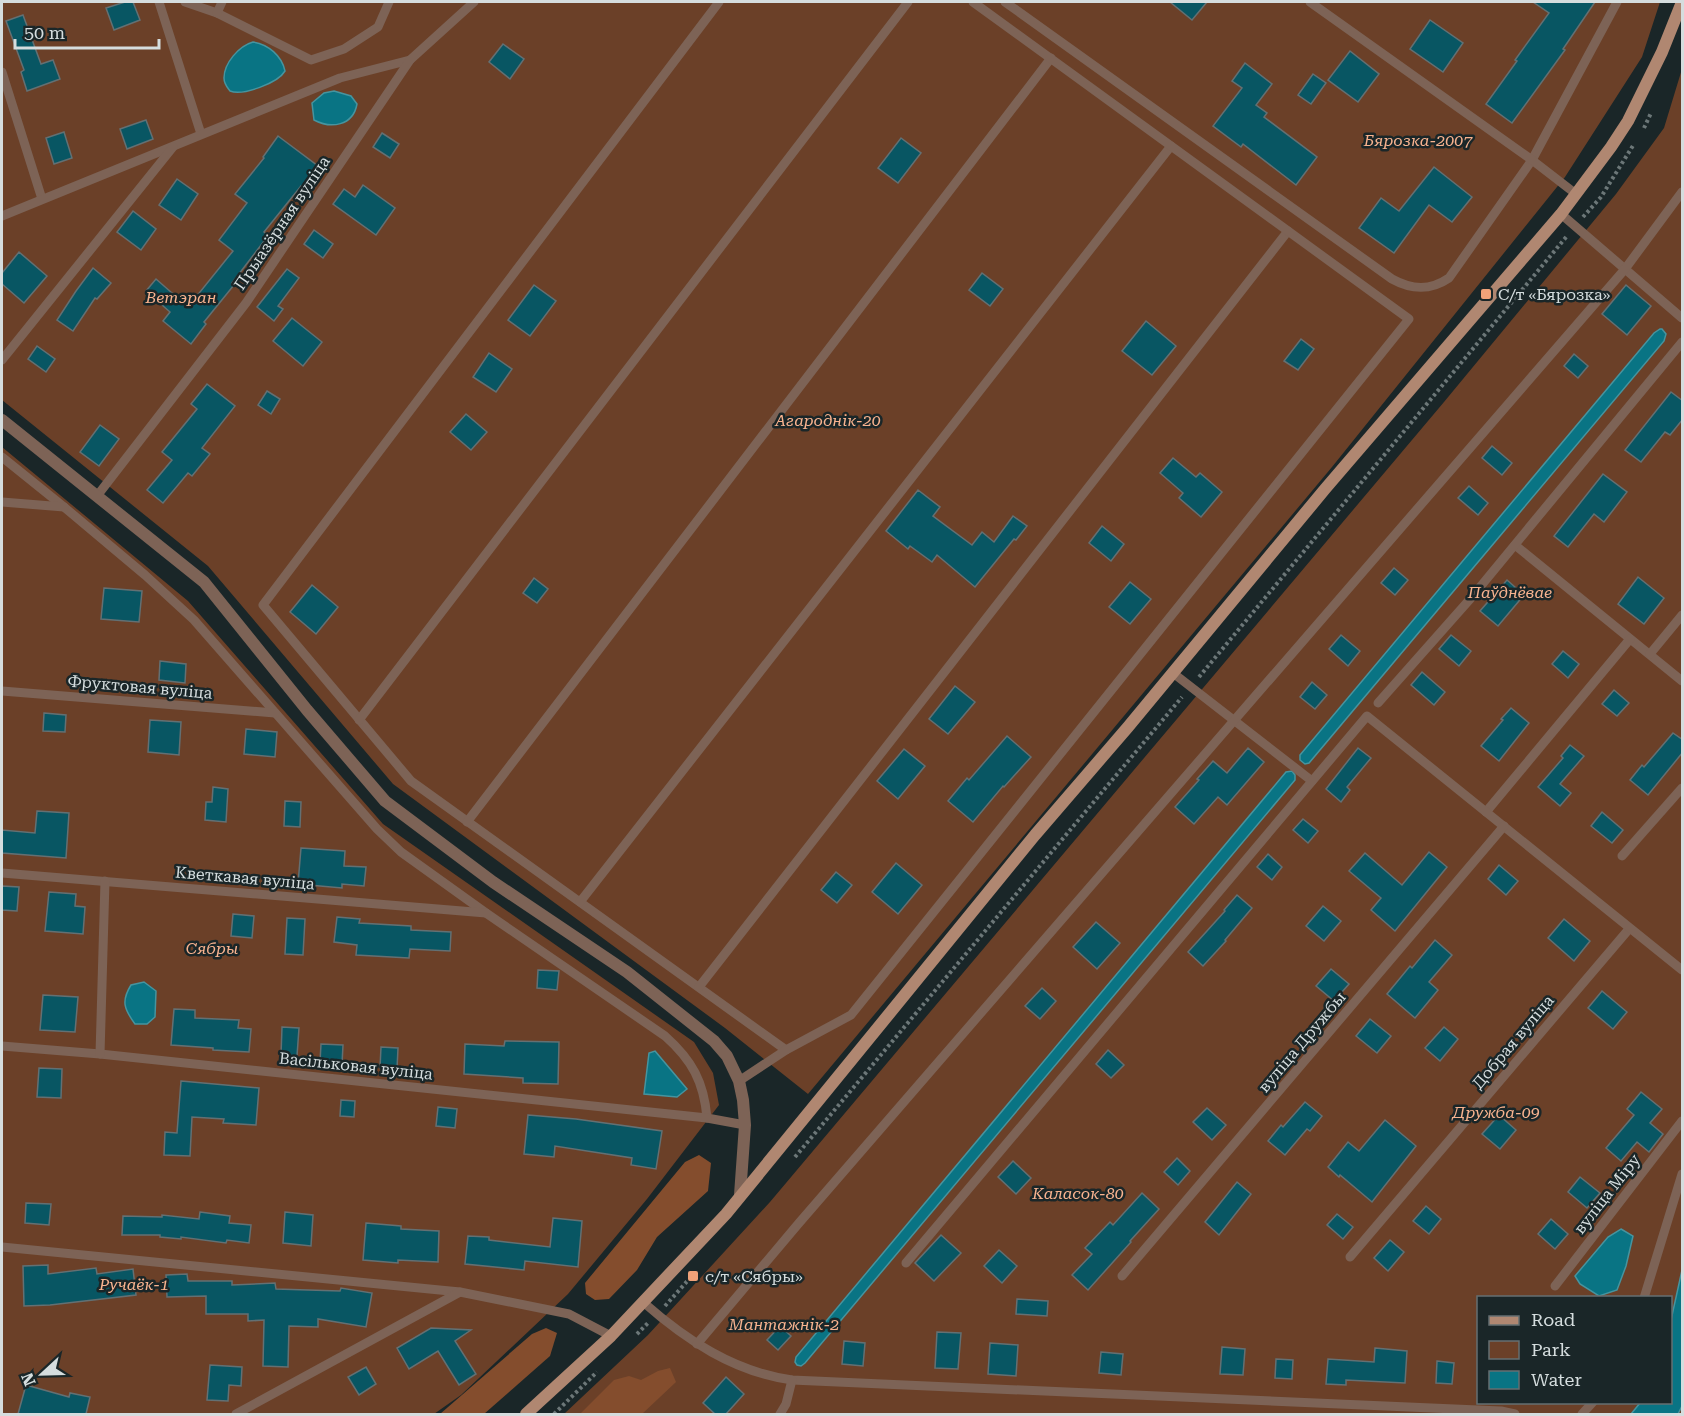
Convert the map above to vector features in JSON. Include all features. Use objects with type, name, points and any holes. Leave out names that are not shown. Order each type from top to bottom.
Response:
[{"type":"street","points":[[526,1414],[611,1336],[726,1214],[1027,844],[1173,673],[1325,489],[1561,214],[1628,122],[1662,52],[1682,2]]},
{"type":"street","points":[[2,420],[204,582],[307,710],[385,801],[493,882],[627,972],[714,1041],[727,1056],[739,1081],[745,1125],[740,1196]]},
{"type":"lane","points":[[159,2],[201,134]]},
{"type":"lane","points":[[185,2],[217,14],[311,60],[344,49],[378,27],[389,2]]},
{"type":"lane","points":[[217,14],[222,2]]},
{"type":"lane","name":"Прыазёрная вуліца","points":[[96,496],[246,303],[410,60],[474,2]]},
{"type":"lane","points":[[719,2],[263,606],[411,781],[786,1050]]},
{"type":"lane","points":[[359,720],[908,2]]},
{"type":"lane","points":[[739,1081],[786,1050],[851,1015],[1409,319],[973,2]]},
{"type":"lane","points":[[1005,2],[1392,279],[1410,287],[1420,288],[1431,287],[1449,278],[1532,160],[1617,2]]},
{"type":"lane","points":[[1310,2],[1532,160],[1576,194]]},
{"type":"lane","points":[[467,822],[1051,58]]},
{"type":"lane","points":[[2,216],[340,78],[410,60]]},
{"type":"lane","points":[[2,72],[42,199]]},
{"type":"lane","points":[[2,360],[175,145]]},
{"type":"lane","points":[[580,902],[1171,146]]},
{"type":"lane","points":[[697,1344],[799,1223],[1625,269],[1682,191]]},
{"type":"lane","points":[[1561,214],[1683,318]]},
{"type":"lane","points":[[699,987],[1288,231]]},
{"type":"lane","points":[[1378,703],[1472,598],[1683,342]]},
{"type":"lane","points":[[2,457],[145,575],[186,613],[377,829],[401,852],[486,914],[665,1036],[680,1049],[692,1065],[701,1083],[707,1118]]},
{"type":"lane","points":[[2,502],[64,507]]},
{"type":"lane","points":[[1515,545],[1683,681]]},
{"type":"lane","points":[[1650,654],[1683,615]]},
{"type":"lane","points":[[1486,812],[1630,639]]},
{"type":"lane","points":[[1173,673],[1312,781]]},
{"type":"lane","name":"Фруктовая вуліца","points":[[2,691],[275,713]]},
{"type":"lane","points":[[906,1263],[1366,716],[1683,970]]},
{"type":"lane","points":[[1622,856],[1683,788]]},
{"type":"lane","name":"вуліца Дружбы","points":[[1122,1276],[1504,826]]},
{"type":"lane","name":"Кветкавая вуліца","points":[[2,873],[486,914]]},
{"type":"lane","points":[[100,1054],[105,881]]},
{"type":"lane","name":"Добрая вуліца","points":[[1350,1257],[1629,928]]},
{"type":"lane","name":"Васільковая вуліца","points":[[2,1046],[100,1054],[707,1118],[745,1125]]},
{"type":"lane","name":"вуліца Міру","points":[[1555,1286],[1683,1121]]},
{"type":"lane","points":[[1645,1296],[1683,1174]]},
{"type":"lane","points":[[2,1247],[460,1292],[569,1314],[611,1336]]},
{"type":"lane","points":[[236,1414],[460,1292]]},
{"type":"lane","points":[[643,1302],[676,1330],[729,1361],[756,1372],[792,1380],[1500,1411],[1515,1414]]},
{"type":"lane","points":[[780,1414],[786,1404],[792,1380]]},
{"type":"path","points":[[1642,131],[1652,111]]},
{"type":"path","points":[[791,1162],[1600,197],[1636,141]]},
{"type":"path","points":[[631,1339],[694,1273]]},
{"type":"path","points":[[554,1414],[605,1364]]},
{"type":"green space","name":"Агароднік-20","points":[[2,2],[1660,2],[1642,57],[1565,177],[1332,467],[808,1094],[725,1028],[393,784],[208,566],[2,400]]},
{"type":"green space","points":[[1682,69],[1682,1414],[564,1414],[648,1335],[770,1202],[1444,402],[1616,194],[1664,128]]},
{"type":"green space","name":"Сябры","points":[[2,447],[188,601],[383,824],[694,1042],[713,1073],[719,1105],[647,1199],[568,1294],[461,1395],[434,1414],[2,1414]]},
{"type":"shaded area","points":[[699,1155],[711,1163],[708,1191],[657,1237],[637,1270],[609,1299],[595,1300],[586,1294],[585,1283],[685,1162]]},
{"type":"shaded area","points":[[546,1328],[557,1333],[550,1356],[484,1414],[440,1414],[532,1334]]},
{"type":"shaded area","points":[[670,1368],[676,1382],[642,1414],[580,1414],[614,1380],[629,1376],[641,1380],[658,1371]]},
{"type":"water","points":[[253,42],[264,45],[274,52],[281,60],[285,71],[275,80],[260,87],[243,92],[230,91],[224,80],[229,61],[238,51]]},
{"type":"water","points":[[334,91],[351,96],[357,104],[351,117],[334,125],[314,120],[312,103],[324,93]]},
{"type":"water","points":[[1660,329],[1666,334],[1664,341],[1309,763],[1305,764],[1300,760],[1300,755],[1654,333]]},
{"type":"water","points":[[1292,771],[1295,780],[805,1363],[801,1366],[797,1365],[796,1357],[1286,772]]},
{"type":"water","points":[[144,982],[156,991],[155,1017],[147,1024],[135,1024],[128,1014],[125,1000],[131,985]]},
{"type":"water","points":[[655,1051],[687,1089],[677,1097],[644,1094],[649,1053]]},
{"type":"water","points":[[1621,1229],[1633,1236],[1626,1266],[1617,1290],[1599,1296],[1580,1284],[1575,1276],[1608,1237]]},
{"type":"water","points":[[1682,1270],[1682,1406],[1678,1414],[1631,1414],[1639,1404],[1672,1404],[1672,1315]]},
{"type":"building","points":[[133,2],[140,20],[114,30],[106,8]]},
{"type":"building","points":[[1170,2],[1207,2],[1192,20]]},
{"type":"building","points":[[1533,2],[1595,2],[1563,49],[1565,50],[1512,123],[1486,104],[1549,13]]},
{"type":"building","points":[[23,15],[41,64],[53,60],[60,79],[27,91],[21,72],[24,70],[6,21]]},
{"type":"building","points":[[1430,20],[1463,43],[1443,72],[1410,49]]},
{"type":"building","points":[[503,44],[524,59],[510,79],[489,62]]},
{"type":"building","points":[[1350,51],[1379,74],[1358,102],[1328,80]]},
{"type":"building","points":[[1245,63],[1272,84],[1256,105],[1267,113],[1264,117],[1317,157],[1296,185],[1243,144],[1241,147],[1213,126],[1242,88],[1232,81]]},
{"type":"building","points":[[1313,74],[1326,83],[1311,104],[1298,95]]},
{"type":"building","points":[[146,120],[153,139],[127,149],[120,129]]},
{"type":"building","points":[[64,132],[72,158],[54,164],[46,138]]},
{"type":"building","points":[[382,133],[399,144],[390,158],[373,147]]},
{"type":"building","points":[[278,136],[322,169],[306,190],[301,186],[264,232],[268,236],[232,283],[234,285],[204,322],[206,324],[191,344],[163,321],[170,312],[146,291],[156,279],[188,307],[233,251],[219,240],[247,203],[235,194],[264,158]]},
{"type":"building","points":[[901,138],[921,153],[898,183],[878,168]]},
{"type":"building","points":[[1434,167],[1472,197],[1452,222],[1429,205],[1394,253],[1359,228],[1381,198],[1399,211]]},
{"type":"building","points":[[177,179],[198,194],[181,220],[159,205]]},
{"type":"building","points":[[363,185],[395,208],[376,235],[333,204],[344,189],[355,197]]},
{"type":"building","points":[[133,211],[156,229],[141,250],[117,232]]},
{"type":"building","points":[[314,230],[333,244],[323,258],[304,244]]},
{"type":"building","points":[[19,252],[47,276],[24,303],[2,284],[2,273]]},
{"type":"building","points":[[93,268],[111,283],[97,299],[95,298],[73,331],[57,320]]},
{"type":"building","points":[[287,269],[299,278],[278,306],[283,309],[274,321],[257,307]]},
{"type":"building","points":[[982,273],[1003,289],[990,306],[969,290]]},
{"type":"building","points":[[534,285],[556,301],[530,336],[508,320]]},
{"type":"building","points":[[1626,285],[1651,306],[1627,335],[1602,314]]},
{"type":"building","points":[[292,318],[322,342],[303,366],[273,341]]},
{"type":"building","points":[[1146,321],[1176,346],[1152,375],[1122,351]]},
{"type":"building","points":[[1301,339],[1314,349],[1298,370],[1284,361]]},
{"type":"building","points":[[37,346],[55,359],[46,372],[28,359]]},
{"type":"building","points":[[489,353],[512,369],[496,392],[473,377]]},
{"type":"building","points":[[1574,354],[1588,366],[1578,378],[1564,366]]},
{"type":"building","points":[[207,384],[235,406],[202,448],[210,454],[192,476],[188,473],[163,503],[147,490],[172,460],[162,452],[197,409],[191,404]]},
{"type":"building","points":[[267,391],[280,399],[271,414],[258,405]]},
{"type":"building","points":[[1671,392],[1683,401],[1683,419],[1670,435],[1665,432],[1641,462],[1625,450]]},
{"type":"building","points":[[466,414],[487,432],[471,450],[450,432]]},
{"type":"building","points":[[100,425],[119,439],[99,466],[80,452]]},
{"type":"building","points":[[1492,446],[1512,463],[1502,475],[1482,458]]},
{"type":"building","points":[[1173,458],[1196,477],[1200,473],[1222,492],[1201,517],[1179,498],[1183,493],[1160,473]]},
{"type":"building","points":[[1603,474],[1627,492],[1604,522],[1594,514],[1568,547],[1554,536]]},
{"type":"building","points":[[1469,486],[1488,503],[1478,515],[1458,498]]},
{"type":"building","points":[[918,490],[940,507],[933,516],[972,545],[982,532],[994,542],[1013,516],[1027,526],[975,587],[937,555],[932,562],[910,546],[908,549],[886,531]]},
{"type":"building","points":[[1102,526],[1124,544],[1111,561],[1089,543]]},
{"type":"building","points":[[1394,568],[1408,580],[1395,595],[1381,583]]},
{"type":"building","points":[[1638,577],[1664,598],[1644,624],[1618,604]]},
{"type":"building","points":[[534,578],[548,589],[537,603],[523,593]]},
{"type":"building","points":[[1507,580],[1524,595],[1498,626],[1480,611]]},
{"type":"building","points":[[1130,582],[1151,599],[1130,624],[1109,607]]},
{"type":"building","points":[[312,585],[338,607],[316,634],[290,612]]},
{"type":"building","points":[[104,588],[142,591],[139,622],[101,619]]},
{"type":"building","points":[[1341,635],[1360,651],[1348,666],[1329,649]]},
{"type":"building","points":[[1451,635],[1471,651],[1459,666],[1439,649]]},
{"type":"building","points":[[1563,651],[1579,664],[1568,678],[1552,664]]},
{"type":"building","points":[[160,661],[186,664],[185,683],[159,680]]},
{"type":"building","points":[[1422,672],[1445,692],[1434,705],[1411,685]]},
{"type":"building","points":[[1312,682],[1327,695],[1315,709],[1300,697]]},
{"type":"building","points":[[955,686],[975,702],[948,734],[929,719]]},
{"type":"building","points":[[1614,690],[1629,703],[1617,716],[1602,704]]},
{"type":"building","points":[[1511,708],[1529,723],[1499,761],[1481,746]]},
{"type":"building","points":[[44,713],[66,715],[65,732],[43,731]]},
{"type":"building","points":[[150,720],[181,722],[179,755],[148,752]]},
{"type":"building","points":[[246,729],[277,732],[275,757],[244,754]]},
{"type":"building","points":[[1673,733],[1683,740],[1683,752],[1648,795],[1630,780]]},
{"type":"building","points":[[1007,736],[1031,757],[973,822],[948,801]]},
{"type":"building","points":[[1570,745],[1584,756],[1560,784],[1571,793],[1560,806],[1538,787],[1563,758],[1561,756]]},
{"type":"building","points":[[1248,748],[1264,762],[1227,805],[1218,797],[1194,824],[1175,807],[1213,761],[1227,773]]},
{"type":"building","points":[[1358,748],[1371,758],[1347,787],[1350,790],[1341,802],[1326,789]]},
{"type":"building","points":[[904,749],[925,766],[898,799],[877,781]]},
{"type":"building","points":[[213,787],[228,789],[226,822],[205,820],[206,802],[212,802]]},
{"type":"building","points":[[285,801],[301,802],[300,827],[284,826]]},
{"type":"building","points":[[37,811],[69,813],[66,858],[2,853],[2,830],[35,833]]},
{"type":"building","points":[[1602,812],[1623,830],[1612,843],[1591,826]]},
{"type":"building","points":[[1303,819],[1318,831],[1308,843],[1293,830]]},
{"type":"building","points":[[301,848],[345,851],[344,866],[366,867],[364,886],[342,884],[342,888],[298,884]]},
{"type":"building","points":[[1429,852],[1447,867],[1395,931],[1371,910],[1381,898],[1349,871],[1365,853],[1402,885]]},
{"type":"building","points":[[1268,854],[1282,867],[1272,880],[1257,867]]},
{"type":"building","points":[[896,863],[922,885],[898,914],[872,892]]},
{"type":"building","points":[[1499,865],[1518,881],[1506,895],[1488,879]]},
{"type":"building","points":[[836,872],[852,885],[837,903],[821,890]]},
{"type":"building","points":[[2,886],[19,887],[17,911],[2,910]]},
{"type":"building","points":[[49,892],[76,894],[75,906],[85,907],[83,934],[45,931]]},
{"type":"building","points":[[1237,895],[1252,908],[1203,966],[1188,952]]},
{"type":"building","points":[[1323,906],[1341,921],[1324,941],[1306,926]]},
{"type":"building","points":[[233,914],[254,916],[252,938],[231,936]]},
{"type":"building","points":[[337,917],[360,919],[359,923],[411,926],[411,930],[451,932],[450,951],[410,949],[409,958],[356,955],[357,945],[334,942]]},
{"type":"building","points":[[287,918],[305,919],[303,955],[285,954]]},
{"type":"building","points":[[1564,919],[1590,941],[1574,961],[1548,938]]},
{"type":"building","points":[[1096,922],[1120,943],[1097,969],[1073,947]]},
{"type":"building","points":[[1435,940],[1452,955],[1429,982],[1438,990],[1415,1018],[1387,994]]},
{"type":"building","points":[[1331,969],[1349,984],[1334,1001],[1316,986]]},
{"type":"building","points":[[538,970],[559,971],[557,990],[537,988]]},
{"type":"building","points":[[1042,988],[1056,1001],[1040,1019],[1025,1006]]},
{"type":"building","points":[[1602,991],[1627,1012],[1613,1029],[1588,1008]]},
{"type":"building","points":[[43,995],[78,997],[75,1032],[40,1030]]},
{"type":"building","points":[[174,1009],[195,1010],[195,1018],[239,1020],[238,1028],[251,1029],[249,1052],[171,1045]]},
{"type":"building","points":[[1370,1019],[1391,1036],[1377,1053],[1356,1036]]},
{"type":"building","points":[[282,1027],[299,1028],[297,1056],[281,1055]]},
{"type":"building","points":[[1444,1027],[1458,1039],[1440,1061],[1425,1048]]},
{"type":"building","points":[[505,1041],[559,1042],[558,1084],[523,1083],[523,1078],[464,1074],[465,1044],[504,1046]]},
{"type":"building","points":[[321,1044],[343,1045],[342,1064],[320,1062]]},
{"type":"building","points":[[381,1047],[398,1048],[397,1069],[380,1068]]},
{"type":"building","points":[[1108,1050],[1124,1065],[1111,1078],[1096,1064]]},
{"type":"building","points":[[39,1068],[62,1069],[61,1098],[37,1097]]},
{"type":"building","points":[[181,1081],[259,1088],[256,1125],[223,1123],[224,1119],[192,1117],[190,1156],[164,1155],[165,1132],[177,1133]]},
{"type":"building","points":[[1641,1092],[1662,1109],[1650,1123],[1663,1134],[1649,1152],[1637,1142],[1621,1161],[1606,1148],[1634,1115],[1627,1109]]},
{"type":"building","points":[[341,1100],[355,1101],[354,1117],[340,1116]]},
{"type":"building","points":[[1305,1102],[1322,1116],[1310,1131],[1307,1129],[1285,1155],[1268,1141]]},
{"type":"building","points":[[438,1107],[457,1109],[455,1128],[436,1126]]},
{"type":"building","points":[[1207,1108],[1226,1125],[1212,1140],[1193,1122]]},
{"type":"building","points":[[528,1115],[662,1131],[656,1169],[631,1165],[632,1158],[555,1146],[554,1157],[524,1154]]},
{"type":"building","points":[[1499,1115],[1516,1130],[1500,1149],[1482,1134]]},
{"type":"building","points":[[1385,1120],[1416,1146],[1372,1202],[1328,1167],[1348,1142],[1359,1151]]},
{"type":"building","points":[[1177,1158],[1190,1171],[1178,1185],[1164,1172]]},
{"type":"building","points":[[1013,1161],[1031,1178],[1016,1194],[998,1177]]},
{"type":"building","points":[[1580,1177],[1600,1193],[1587,1208],[1568,1192]]},
{"type":"building","points":[[1237,1182],[1251,1194],[1219,1235],[1205,1222]]},
{"type":"building","points":[[1142,1193],[1159,1209],[1088,1290],[1072,1275],[1092,1254],[1085,1248],[1110,1222],[1113,1225]]},
{"type":"building","points":[[26,1203],[51,1204],[49,1225],[25,1223]]},
{"type":"building","points":[[1426,1206],[1441,1219],[1429,1234],[1413,1221]]},
{"type":"building","points":[[200,1212],[230,1216],[229,1223],[251,1225],[249,1243],[227,1240],[226,1243],[181,1237],[181,1239],[160,1237],[160,1235],[122,1235],[123,1216],[162,1217],[162,1215],[199,1219]]},
{"type":"building","points":[[285,1212],[313,1215],[311,1246],[283,1243]]},
{"type":"building","points":[[1337,1214],[1353,1227],[1343,1239],[1327,1225]]},
{"type":"building","points":[[553,1218],[582,1221],[578,1267],[525,1261],[524,1270],[465,1264],[468,1236],[489,1237],[489,1240],[550,1247]]},
{"type":"building","points":[[1551,1219],[1568,1234],[1555,1249],[1538,1234]]},
{"type":"building","points":[[366,1223],[401,1226],[401,1229],[439,1231],[438,1262],[398,1260],[398,1263],[363,1260]]},
{"type":"building","points":[[941,1235],[961,1253],[934,1281],[915,1263]]},
{"type":"building","points":[[1390,1240],[1404,1252],[1388,1271],[1374,1258]]},
{"type":"building","points":[[999,1250],[1017,1266],[1002,1283],[984,1266]]},
{"type":"building","points":[[48,1265],[48,1274],[96,1268],[97,1274],[133,1269],[136,1295],[24,1306],[23,1266]]},
{"type":"building","points":[[187,1274],[188,1281],[232,1281],[232,1285],[275,1283],[276,1289],[340,1291],[341,1288],[372,1293],[366,1327],[318,1319],[318,1327],[289,1326],[288,1367],[263,1366],[264,1320],[248,1321],[248,1314],[206,1314],[206,1296],[167,1297],[166,1275]]},
{"type":"building","points":[[1017,1299],[1048,1301],[1047,1316],[1016,1314]]},
{"type":"building","points":[[780,1326],[791,1336],[778,1350],[767,1340]]},
{"type":"building","points":[[431,1328],[471,1330],[455,1341],[476,1374],[459,1385],[438,1351],[409,1369],[397,1348]]},
{"type":"building","points":[[937,1332],[961,1333],[958,1369],[935,1368]]},
{"type":"building","points":[[844,1341],[865,1343],[863,1366],[842,1364]]},
{"type":"building","points":[[990,1343],[1018,1345],[1016,1376],[988,1374]]},
{"type":"building","points":[[1222,1347],[1245,1349],[1243,1375],[1220,1374]]},
{"type":"building","points":[[1375,1348],[1407,1351],[1405,1383],[1346,1380],[1346,1385],[1326,1384],[1328,1359],[1374,1362]]},
{"type":"building","points":[[1101,1352],[1123,1354],[1121,1375],[1099,1373]]},
{"type":"building","points":[[1276,1359],[1293,1360],[1292,1379],[1275,1378]]},
{"type":"building","points":[[1437,1361],[1454,1363],[1452,1384],[1436,1383]]},
{"type":"building","points":[[210,1365],[242,1367],[241,1386],[229,1385],[228,1401],[207,1400]]},
{"type":"building","points":[[366,1367],[376,1384],[359,1395],[348,1377]]},
{"type":"building","points":[[726,1377],[744,1394],[726,1414],[715,1414],[703,1403]]},
{"type":"building","points":[[26,1385],[69,1397],[70,1393],[90,1397],[86,1414],[18,1414]]},
{"type":"place","name":"С/т «Бярозка»","points":[[1486,294]]},
{"type":"place","name":"с/т «Сябры»","points":[[693,1276]]},
{"type":"park label","name":"Бярозка-2007","points":[[1418,140]]},
{"type":"park label","name":"Ветэран","points":[[181,297]]},
{"type":"park label","name":"Паўднёвае","points":[[1510,592]]},
{"type":"park label","name":"Дружба-09","points":[[1496,1112]]},
{"type":"park label","name":"Каласок-80","points":[[1078,1193]]},
{"type":"park label","name":"Ручаёк-1","points":[[134,1284]]},
{"type":"park label","name":"Мантажнік-2","points":[[784,1324]]}]
